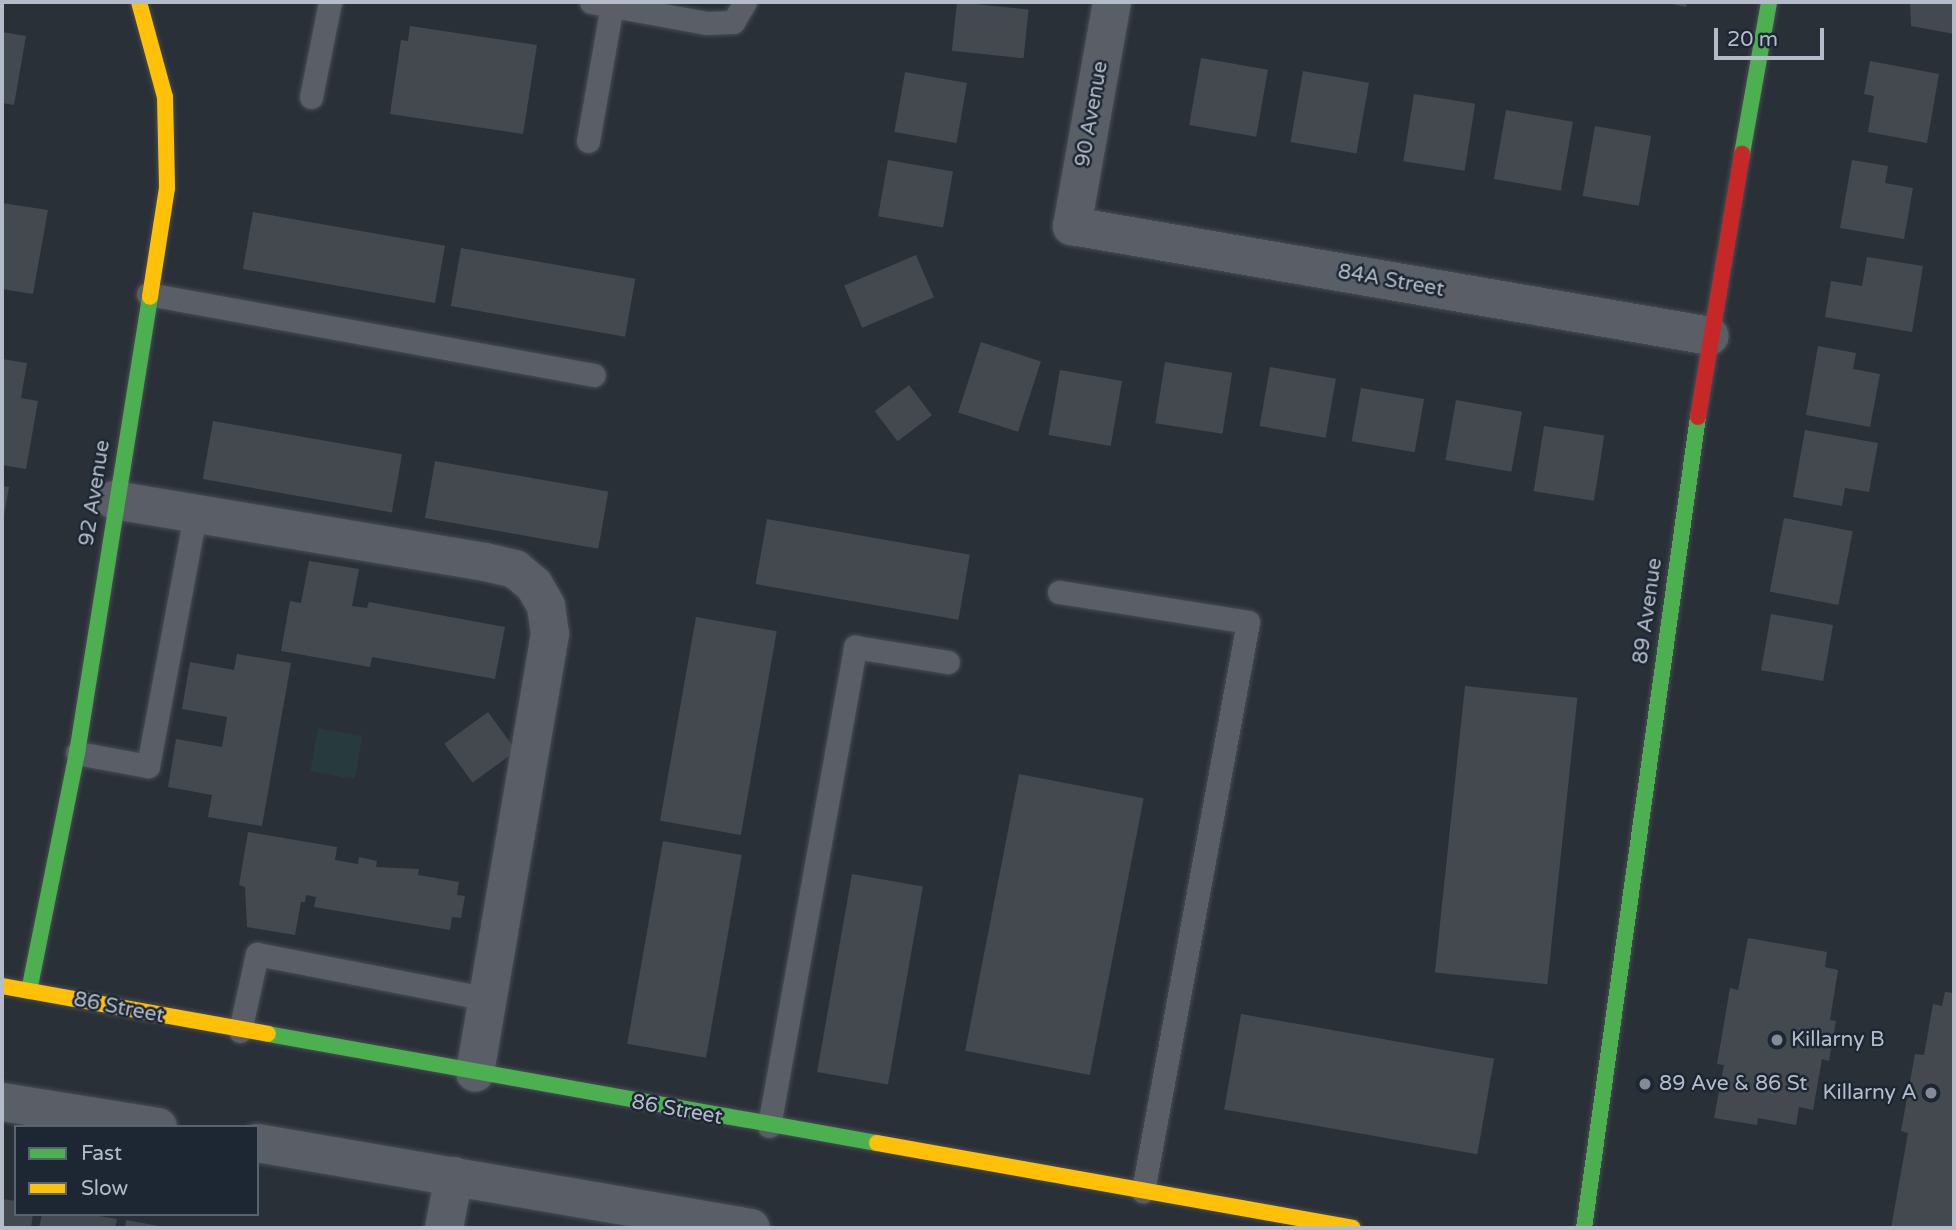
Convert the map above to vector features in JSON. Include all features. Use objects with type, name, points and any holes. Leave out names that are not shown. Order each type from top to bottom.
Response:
[{"type":"street","name":"92 Avenue","points":[[29,991],[77,754],[114,500],[167,188],[165,97],[139,2]]},
{"type":"street","name":"90 Avenue","points":[[1072,226],[1112,2]]},
{"type":"street","name":"89 Avenue","points":[[1584,1228],[1643,788],[1710,336],[1769,2]]},
{"type":"street","name":"84A Street","points":[[1072,226],[1710,336]]},
{"type":"street","points":[[114,500],[195,516],[485,562],[515,569],[540,595],[550,634],[475,1073]]},
{"type":"street","name":"86 Street","points":[[2,986],[769,1126],[1352,1228]]},
{"type":"street","points":[[2,1102],[146,1125]]},
{"type":"street","points":[[259,1143],[751,1228]]},
{"type":"street","points":[[444,1228],[454,1175]]},
{"type":"lane","points":[[311,97],[330,2]]},
{"type":"lane","points":[[588,141],[601,4],[706,23],[733,22],[745,2]]},
{"type":"lane","points":[[148,294],[594,375]]},
{"type":"lane","points":[[77,754],[148,766],[195,516]]},
{"type":"lane","points":[[1059,592],[1248,622],[1143,1191]]},
{"type":"lane","points":[[769,1126],[855,646],[948,662]]},
{"type":"lane","points":[[240,1031],[257,954],[488,999]]},
{"type":"green space","points":[[318,728],[362,736],[355,779],[310,771]]},
{"type":"building","points":[[957,2],[1029,10],[1023,58],[952,51]]},
{"type":"building","points":[[1663,2],[1687,2],[1686,7]]},
{"type":"building","points":[[1910,2],[1954,2],[1954,34],[1911,26]]},
{"type":"building","points":[[410,26],[537,45],[523,134],[390,114],[401,40],[408,41]]},
{"type":"building","points":[[2,32],[26,36],[14,105],[2,103]]},
{"type":"building","points":[[1201,58],[1268,70],[1256,137],[1189,125]]},
{"type":"building","points":[[1870,61],[1939,74],[1927,143],[1868,132],[1874,96],[1864,94]]},
{"type":"building","points":[[1303,71],[1369,83],[1356,154],[1290,142]]},
{"type":"building","points":[[905,72],[967,83],[956,143],[894,132]]},
{"type":"building","points":[[1414,94],[1475,104],[1465,171],[1403,161]]},
{"type":"building","points":[[1506,110],[1573,122],[1561,191],[1494,179]]},
{"type":"building","points":[[1595,126],[1651,136],[1639,206],[1583,196]]},
{"type":"building","points":[[888,160],[953,171],[943,228],[878,216]]},
{"type":"building","points":[[1852,160],[1888,166],[1885,183],[1913,188],[1904,239],[1840,228]]},
{"type":"building","points":[[2,203],[48,210],[33,294],[2,289]]},
{"type":"building","points":[[253,212],[445,246],[435,303],[243,269]]},
{"type":"building","points":[[461,248],[635,279],[625,337],[451,306]]},
{"type":"building","points":[[916,255],[934,297],[862,328],[844,285]]},
{"type":"building","points":[[1867,257],[1923,266],[1912,332],[1825,317],[1831,281],[1862,286]]},
{"type":"building","points":[[981,342],[1041,361],[1018,432],[958,412]]},
{"type":"building","points":[[1818,346],[1856,353],[1853,369],[1880,374],[1870,427],[1806,415]]},
{"type":"building","points":[[2,359],[27,363],[21,398],[38,401],[26,469],[2,465]]},
{"type":"building","points":[[1165,362],[1232,373],[1222,434],[1155,423]]},
{"type":"building","points":[[1270,367],[1336,379],[1326,438],[1260,426]]},
{"type":"building","points":[[1060,370],[1122,381],[1111,446],[1049,435]]},
{"type":"building","points":[[909,385],[932,415],[898,441],[875,411]]},
{"type":"building","points":[[1361,388],[1424,399],[1415,452],[1352,441]]},
{"type":"building","points":[[1456,400],[1522,412],[1511,472],[1445,460]]},
{"type":"building","points":[[213,421],[402,454],[392,512],[203,479]]},
{"type":"building","points":[[1544,426],[1604,436],[1594,501],[1534,491]]},
{"type":"building","points":[[1805,430],[1878,443],[1869,492],[1845,488],[1842,506],[1793,497]]},
{"type":"building","points":[[435,461],[608,492],[598,549],[425,518]]},
{"type":"building","points":[[2,486],[9,487],[3,521],[2,521]]},
{"type":"building","points":[[1784,518],[1853,531],[1838,605],[1770,592]]},
{"type":"building","points":[[767,519],[970,555],[958,620],[756,584]]},
{"type":"building","points":[[309,561],[359,569],[352,606],[367,608],[369,602],[505,627],[495,679],[372,657],[370,667],[281,651],[290,601],[301,603]]},
{"type":"building","points":[[1771,614],[1833,625],[1823,681],[1761,670]]},
{"type":"building","points":[[696,617],[777,631],[741,835],[660,821]]},
{"type":"building","points":[[237,654],[291,663],[262,826],[208,817],[212,795],[168,787],[176,739],[222,747],[227,717],[182,709],[190,662],[234,670]]},
{"type":"building","points":[[1465,686],[1577,698],[1547,984],[1435,972]]},
{"type":"building","points":[[488,712],[516,751],[473,783],[444,744]]},
{"type":"building","points":[[1019,774],[1144,798],[1090,1075],[965,1051]]},
{"type":"building","points":[[248,832],[337,847],[335,860],[358,864],[359,857],[377,861],[376,867],[419,869],[418,875],[459,882],[457,895],[465,896],[461,918],[452,917],[450,930],[314,907],[316,897],[306,895],[305,902],[301,902],[295,935],[247,927],[245,887],[239,885]]},
{"type":"building","points":[[663,841],[742,855],[706,1058],[627,1044]]},
{"type":"building","points":[[852,874],[923,887],[888,1084],[817,1072]]},
{"type":"building","name":"Killarny B","points":[[1748,938],[1827,952],[1825,967],[1838,970],[1830,1020],[1836,1021],[1829,1061],[1822,1059],[1813,1110],[1799,1107],[1796,1125],[1758,1118],[1757,1125],[1714,1118],[1724,1065],[1717,1064],[1730,988],[1738,990]]},
{"type":"building","name":"Killarny A","points":[[1945,992],[1954,993],[1954,1228],[1891,1228],[1908,1133],[1901,1131],[1915,1054],[1924,1055],[1933,1004],[1942,1006]]},
{"type":"building","points":[[1241,1014],[1494,1059],[1477,1154],[1224,1110]]},
{"type":"building","points":[[2,1199],[14,1201],[14,1216],[33,1216],[31,1228],[2,1228]]},
{"type":"building","points":[[42,1216],[99,1216],[117,1219],[115,1228],[39,1228]]},
{"type":"building","points":[[126,1220],[164,1227],[164,1228],[125,1228]]},
{"type":"traffic: fast","points":[[1742,154],[1769,2]]},
{"type":"traffic: fast","points":[[29,991],[77,753],[150,297]]},
{"type":"traffic: fast","points":[[1584,1228],[1698,417]]},
{"type":"traffic: fast","points":[[268,1034],[877,1143]]},
{"type":"traffic: slow","points":[[139,2],[165,97],[167,188],[150,297]]},
{"type":"traffic: slow","points":[[2,986],[268,1034]]},
{"type":"traffic: slow","points":[[877,1143],[1352,1228]]},
{"type":"traffic: jam","points":[[1698,417],[1742,154]]},
{"type":"place","name":"Killarny B","points":[[1777,1040]]},
{"type":"place","name":"89 Ave & 86 St","points":[[1645,1084]]},
{"type":"place","name":"Killarny A","points":[[1931,1093]]}]
